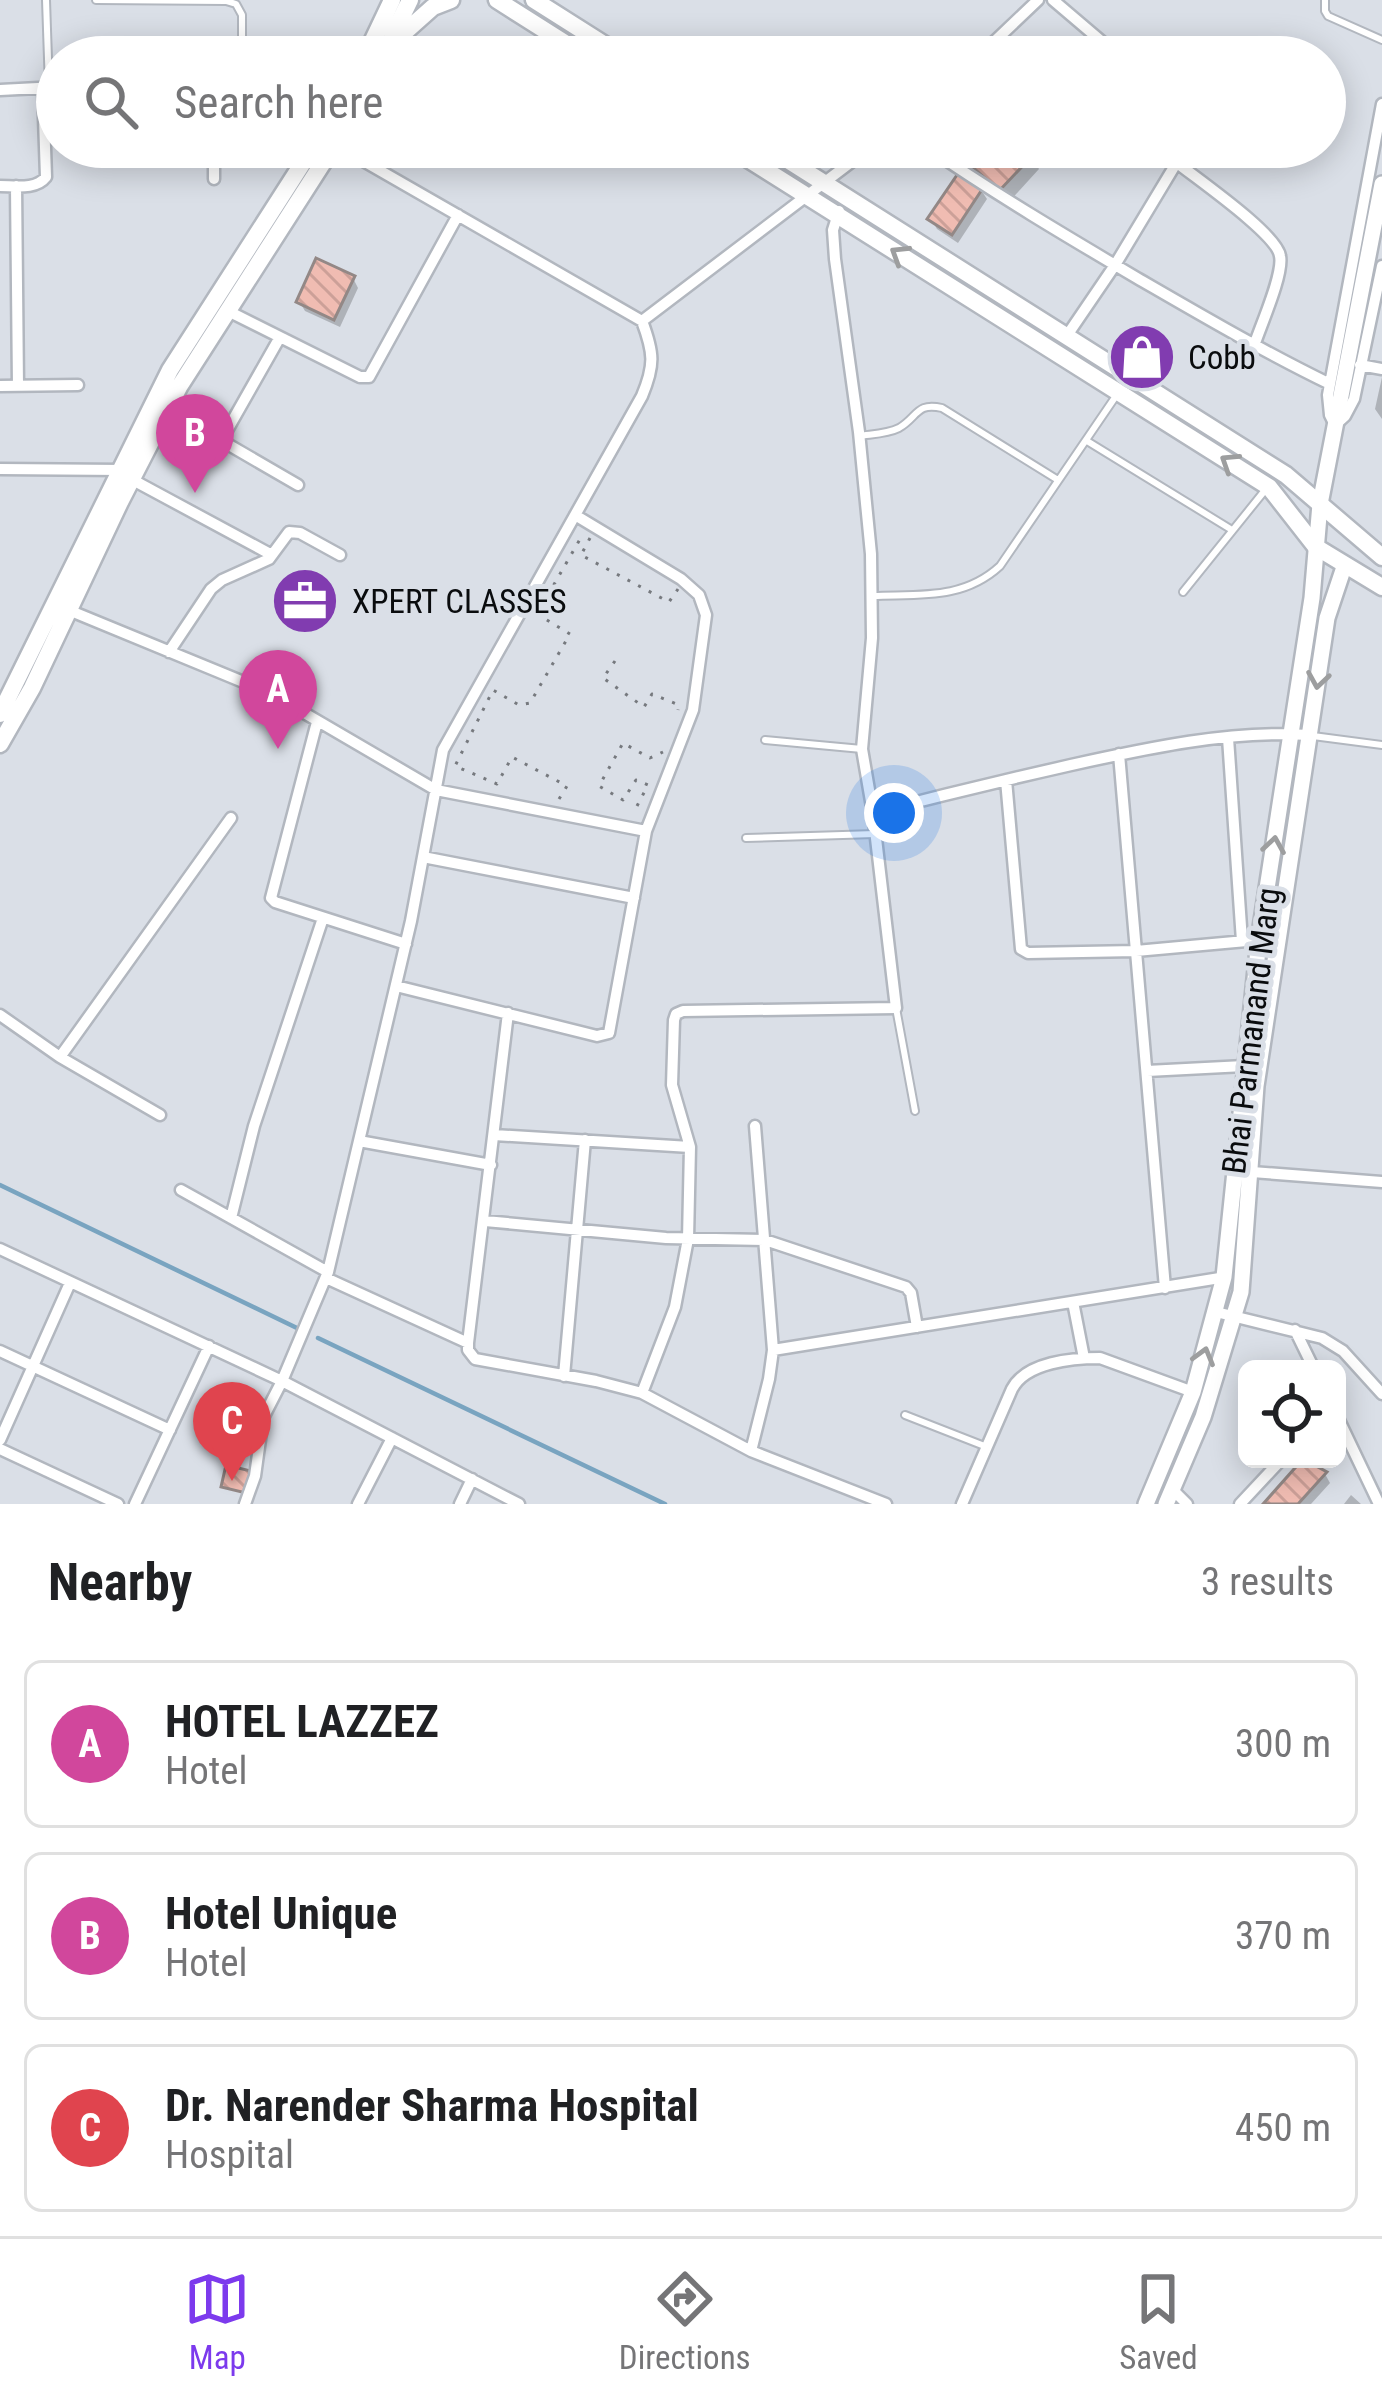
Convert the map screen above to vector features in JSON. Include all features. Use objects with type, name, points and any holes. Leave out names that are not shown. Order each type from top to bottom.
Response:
[{"type":"main road","points":[[368,36],[376,0]]},
{"type":"main road","points":[[374,36],[392,0]]},
{"type":"main road","points":[[393,36],[410,0]]},
{"type":"main road","points":[[403,36],[433,7],[451,0]]},
{"type":"main road","points":[[497,0],[554,36]]},
{"type":"main road","points":[[534,0],[591,36]]},
{"type":"main road","points":[[130,473],[170,370],[300,168]]},
{"type":"main road","points":[[0,744],[5,713],[130,473],[322,168]]},
{"type":"main road","points":[[763,168],[1268,486],[1316,547],[1382,587]]},
{"type":"main road","points":[[800,168],[1286,475],[1382,556]]},
{"type":"street","points":[[1000,36],[1038,0]]},
{"type":"street","points":[[1053,0],[1095,36]]},
{"type":"street","points":[[0,90],[36,89]]},
{"type":"street","points":[[1382,104],[1330,384],[1329,406],[1335,425],[1354,399],[1382,266]]},
{"type":"street","points":[[0,186],[34,186],[46,177],[46,168]]},
{"type":"street","points":[[214,168],[214,179]]},
{"type":"street","points":[[245,1504],[255,1476],[263,1418],[327,1275],[406,944],[439,765],[452,731],[642,396],[652,370],[651,346],[642,321],[374,168]]},
{"type":"street","points":[[642,321],[842,168]]},
{"type":"street","points":[[957,168],[1254,346],[1330,384]]},
{"type":"street","points":[[1066,337],[1173,168]]},
{"type":"street","points":[[1182,168],[1269,236],[1281,255],[1254,346]]},
{"type":"street","name":"Bhai Parmanand Marg","points":[[1146,1504],[1193,1392],[1224,1277],[1251,940],[1291,734],[1312,598],[1320,504],[1382,184]]},
{"type":"street","points":[[16,186],[18,386]]},
{"type":"street","points":[[642,1393],[675,1307],[688,1239],[690,1147],[672,1085],[676,1014],[896,1008],[862,749],[873,596],[833,230],[836,215],[848,199]]},
{"type":"street","points":[[228,311],[360,377],[369,377],[458,215]]},
{"type":"street","points":[[221,441],[280,338]]},
{"type":"street","points":[[1360,365],[1382,369]]},
{"type":"street","points":[[0,386],[78,385]]},
{"type":"street","points":[[167,409],[298,485]]},
{"type":"street","points":[[0,469],[130,473],[272,555]]},
{"type":"street","points":[[396,986],[597,1036],[609,1033],[646,831],[694,710],[706,615],[699,596],[681,580],[575,514]]},
{"type":"street","points":[[169,652],[211,589],[272,555],[284,536],[294,531],[340,555]]},
{"type":"street","name":"Bhai Parmanand Marg","points":[[1169,1497],[1203,1417],[1244,1275],[1256,1086],[1327,619],[1344,566]]},
{"type":"street","points":[[61,608],[270,693],[436,790],[646,831]]},
{"type":"street","points":[[317,722],[270,894],[275,902],[406,944]]},
{"type":"street","points":[[873,812],[1118,754],[1228,738],[1310,735]]},
{"type":"street","points":[[1228,738],[1251,940]]},
{"type":"street","points":[[1118,754],[1165,1288]]},
{"type":"street","points":[[1006,780],[1021,949],[1136,951],[1279,938]]},
{"type":"street","points":[[60,1058],[231,818]]},
{"type":"street","points":[[423,857],[634,898]]},
{"type":"street","points":[[231,1218],[264,1092],[323,918]]},
{"type":"street","points":[[508,1013],[468,1343],[471,1357],[642,1393],[751,1451],[886,1504]]},
{"type":"street","points":[[0,1015],[60,1058],[160,1115]]},
{"type":"street","points":[[1147,1071],[1244,1066]]},
{"type":"street","points":[[751,1451],[773,1350],[755,1126]]},
{"type":"street","points":[[494,1135],[690,1147]]},
{"type":"street","points":[[565,1376],[585,1140]]},
{"type":"street","points":[[359,1141],[491,1165]]},
{"type":"street","points":[[1252,1172],[1382,1182]]},
{"type":"street","points":[[181,1190],[327,1275],[468,1343]]},
{"type":"street","points":[[484,1221],[688,1239],[765,1240],[902,1285],[911,1293],[917,1327]]},
{"type":"street","points":[[0,1250],[282,1381],[520,1504]]},
{"type":"street","points":[[773,1350],[1244,1275]]},
{"type":"street","points":[[70,1283],[0,1444],[118,1504]]},
{"type":"street","points":[[1073,1302],[1084,1358]]},
{"type":"street","points":[[1216,1312],[1322,1338],[1343,1351],[1382,1394]]},
{"type":"street","points":[[1295,1330],[1310,1360]]},
{"type":"street","points":[[135,1504],[209,1346]]},
{"type":"street","points":[[0,1351],[170,1430]]},
{"type":"street","points":[[962,1504],[1017,1379],[1031,1370],[1084,1358],[1117,1362],[1193,1392]]},
{"type":"street","points":[[1346,1436],[1379,1504]]},
{"type":"street","points":[[358,1504],[392,1438]]},
{"type":"street","points":[[1240,1504],[1274,1468]]},
{"type":"street","points":[[460,1504],[472,1480]]},
{"type":"street","points":[[1169,1497],[1187,1504]]},
{"type":"lane","points":[[46,0],[48,36]]},
{"type":"lane","points":[[96,0],[226,1],[236,4],[242,15],[242,36]]},
{"type":"lane","points":[[1325,0],[1328,16],[1382,40]]},
{"type":"lane","points":[[873,596],[945,592],[970,588],[986,578],[1000,566],[1119,392]]},
{"type":"lane","points":[[859,436],[898,428],[932,405],[1058,480]]},
{"type":"lane","points":[[1086,440],[1232,530]]},
{"type":"lane","points":[[1183,592],[1268,486]]},
{"type":"lane","points":[[1310,735],[1382,745]]},
{"type":"lane","points":[[765,740],[862,749]]},
{"type":"lane","points":[[746,838],[875,835]]},
{"type":"lane","points":[[896,1008],[915,1111]]},
{"type":"lane","points":[[905,1415],[987,1447]]},
{"type":"path","points":[[551,812],[567,786],[512,757],[496,784],[455,766],[493,690],[520,705],[530,703],[570,634],[537,614],[582,534],[591,538],[581,555],[599,565],[669,602],[684,588]]},
{"type":"path","points":[[615,662],[603,678],[644,706],[652,694],[679,705],[676,721]]},
{"type":"path","points":[[637,806],[648,785],[642,781],[636,780],[623,800],[598,786],[623,743],[650,758],[666,750]]},
{"type":"building","points":[[974,168],[1021,168],[999,191]]},
{"type":"building","points":[[959,172],[983,188],[952,235],[927,219]]},
{"type":"building","points":[[316,258],[355,276],[334,320],[296,302]]},
{"type":"building","points":[[226,1465],[251,1471],[246,1493],[221,1487]]},
{"type":"building","points":[[1295,1468],[1327,1472],[1298,1504],[1263,1504]]},
{"type":"waterway","points":[[0,1185],[299,1329]]},
{"type":"waterway","points":[[318,1338],[665,1504]]},
{"type":"place","name":"Cobb","points":[[1142,357]]},
{"type":"place","name":"Hotel Unique","points":[[195,493]]},
{"type":"place","name":"XPERT CLASSES","points":[[305,601]]},
{"type":"place","name":"HOTEL LAZZEZ","points":[[278,749]]},
{"type":"place","name":"Dr. Narender Sharma Hospital","points":[[232,1481]]}]
